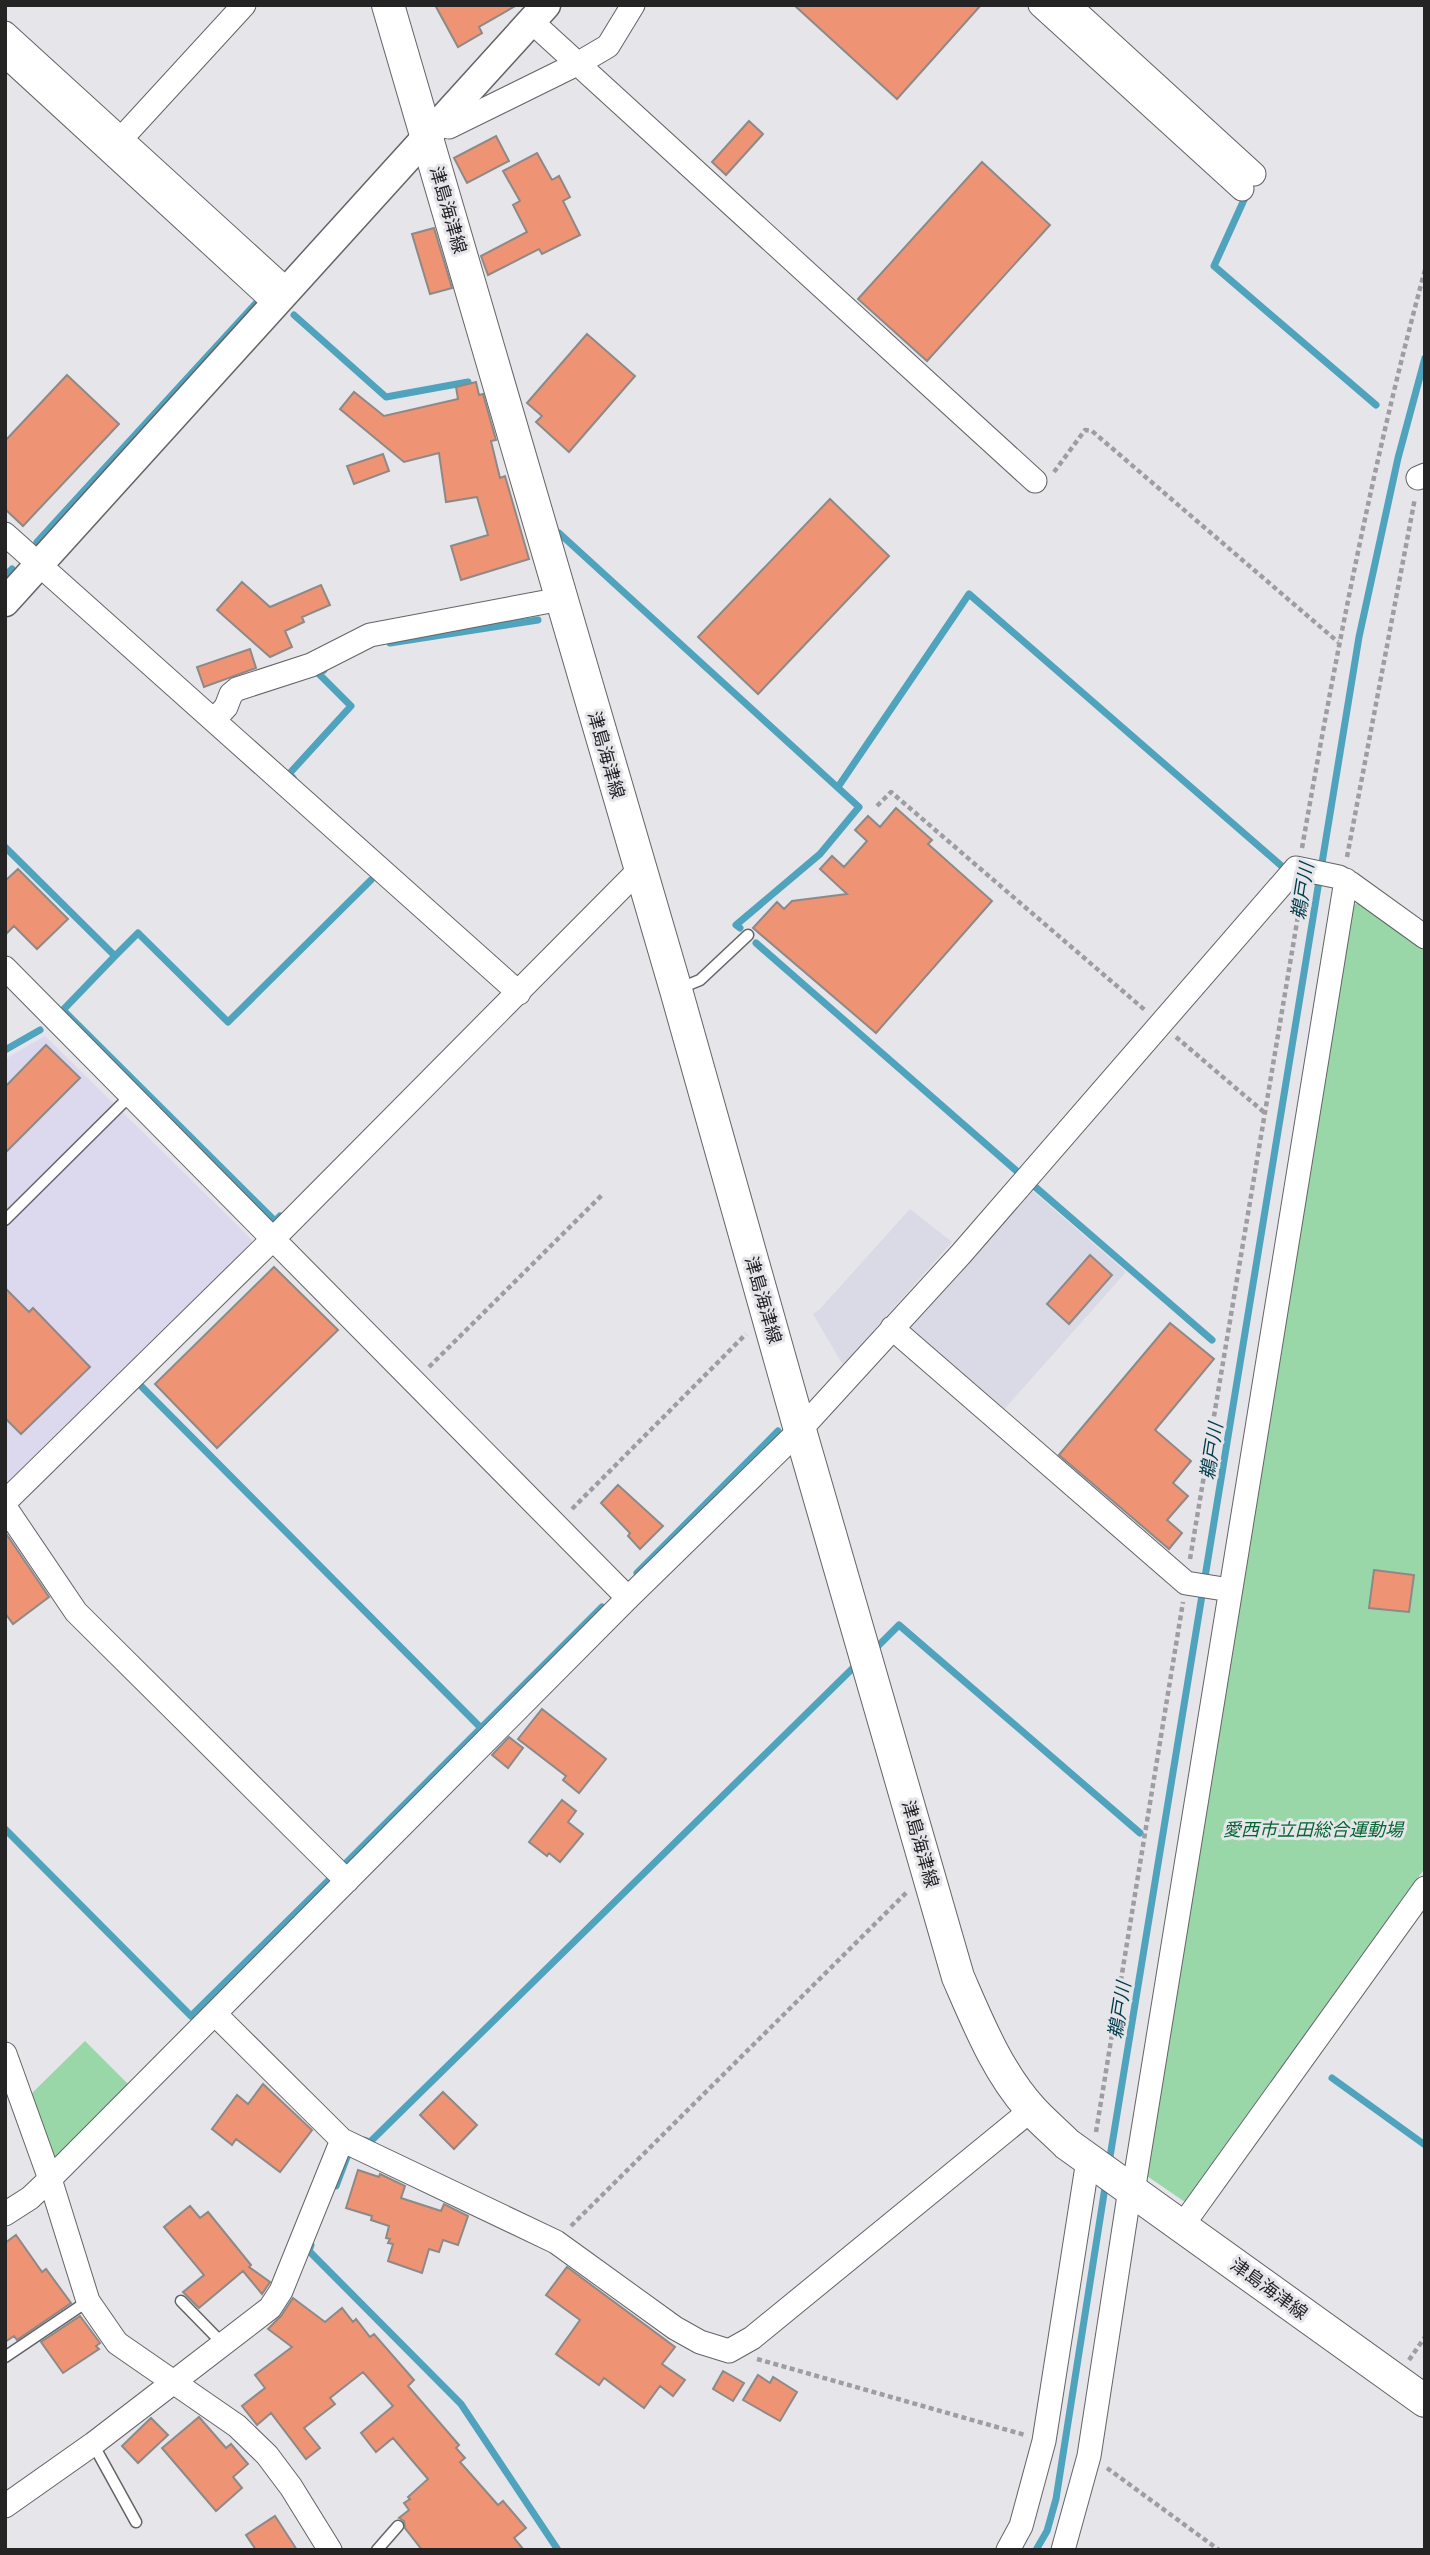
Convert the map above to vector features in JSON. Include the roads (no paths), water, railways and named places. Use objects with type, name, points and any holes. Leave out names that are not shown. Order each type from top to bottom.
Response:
[{"type":"main road","name":"津島海津線","points":[[388,5],[438,132],[561,599],[676,990],[958,1978],[982,2031],[1009,2078],[1031,2110],[1067,2144],[1425,2402]]},
{"type":"street","points":[[121,139],[244,5]]},
{"type":"street","points":[[438,132],[608,46],[634,5]]},
{"type":"street","points":[[1040,5],[1248,182],[1069,5]]},
{"type":"street","points":[[5,602],[282,298],[438,132],[539,13],[579,63],[1035,481]]},
{"type":"street","points":[[5,33],[121,139],[282,298]]},
{"type":"street","points":[[5,55],[282,298]]},
{"type":"street","points":[[5,534],[519,993]]},
{"type":"street","points":[[215,720],[237,689],[311,665],[370,635],[561,599]]},
{"type":"street","points":[[5,2214],[30,2198],[50,2179],[628,1598],[800,1430],[961,1254],[1296,868],[1343,879],[1425,937]]},
{"type":"street","points":[[5,1502],[273,1239],[639,870]]},
{"type":"street","points":[[1063,2550],[1089,2456],[1129,2189],[1343,879]]},
{"type":"street","points":[[5,968],[628,1598]]},
{"type":"street","points":[[892,1328],[1189,1583],[1226,1589]]},
{"type":"street","points":[[5,1507],[76,1612],[347,1881]]},
{"type":"street","points":[[1182,2226],[1423,1894]]},
{"type":"street","points":[[215,2014],[342,2140],[556,2242],[675,2328],[700,2342],[729,2351],[752,2338],[1031,2110]]},
{"type":"street","points":[[5,2054],[50,2179],[88,2301],[117,2343],[237,2426],[267,2455],[330,2550]]},
{"type":"street","points":[[5,2506],[93,2444],[263,2315],[281,2291],[342,2140]]},
{"type":"street","points":[[1009,2550],[1021,2526],[1044,2441],[1089,2161]]},
{"type":"lane","points":[[676,990],[700,981],[748,935]]},
{"type":"lane","points":[[5,1220],[131,1095]]},
{"type":"lane","points":[[5,2357],[88,2301]]},
{"type":"lane","points":[[181,2301],[224,2344]]},
{"type":"lane","points":[[93,2444],[136,2522]]},
{"type":"lane","points":[[377,2550],[398,2526]]},
{"type":"waterway","points":[[1248,191],[1214,266],[1376,405]]},
{"type":"waterway","points":[[37,542],[257,302]]},
{"type":"waterway","points":[[294,315],[386,397],[468,382]]},
{"type":"waterway","name":"鵜戸川","points":[[1109,2163],[1359,637],[1398,458],[1425,358]]},
{"type":"waterway","points":[[559,533],[859,807],[820,854],[736,925],[740,928]]},
{"type":"waterway","points":[[5,576],[12,569]]},
{"type":"waterway","points":[[838,787],[969,594],[1285,869]]},
{"type":"waterway","points":[[390,643],[538,620]]},
{"type":"waterway","points":[[293,778],[289,774],[351,706],[318,673],[324,670]]},
{"type":"waterway","points":[[5,847],[115,956],[138,933],[228,1022],[371,880]]},
{"type":"waterway","points":[[756,943],[1019,1173]]},
{"type":"waterway","points":[[115,956],[63,1010],[275,1221],[280,1216]]},
{"type":"waterway","points":[[5,1050],[40,1030]]},
{"type":"waterway","points":[[1033,1185],[1212,1340]]},
{"type":"waterway","points":[[141,1386],[481,1728]]},
{"type":"waterway","points":[[637,1573],[778,1431]]},
{"type":"waterway","points":[[343,1866],[602,1607]]},
{"type":"waterway","points":[[876,1648],[899,1625],[1140,1833]]},
{"type":"waterway","points":[[364,2140],[370,2142],[854,1667]]},
{"type":"waterway","points":[[5,1829],[191,2016],[332,1877]]},
{"type":"waterway","points":[[1332,2078],[1425,2145]]},
{"type":"waterway","points":[[336,2186],[347,2157]]},
{"type":"waterway","name":"鵜戸川","points":[[1036,2550],[1047,2531],[1056,2499],[1106,2181]]},
{"type":"waterway","points":[[311,2245],[309,2251],[461,2404],[558,2550]]},
{"type":"park label","name":"愛西市立田総合運動場","points":[[1313,1830]]}]
